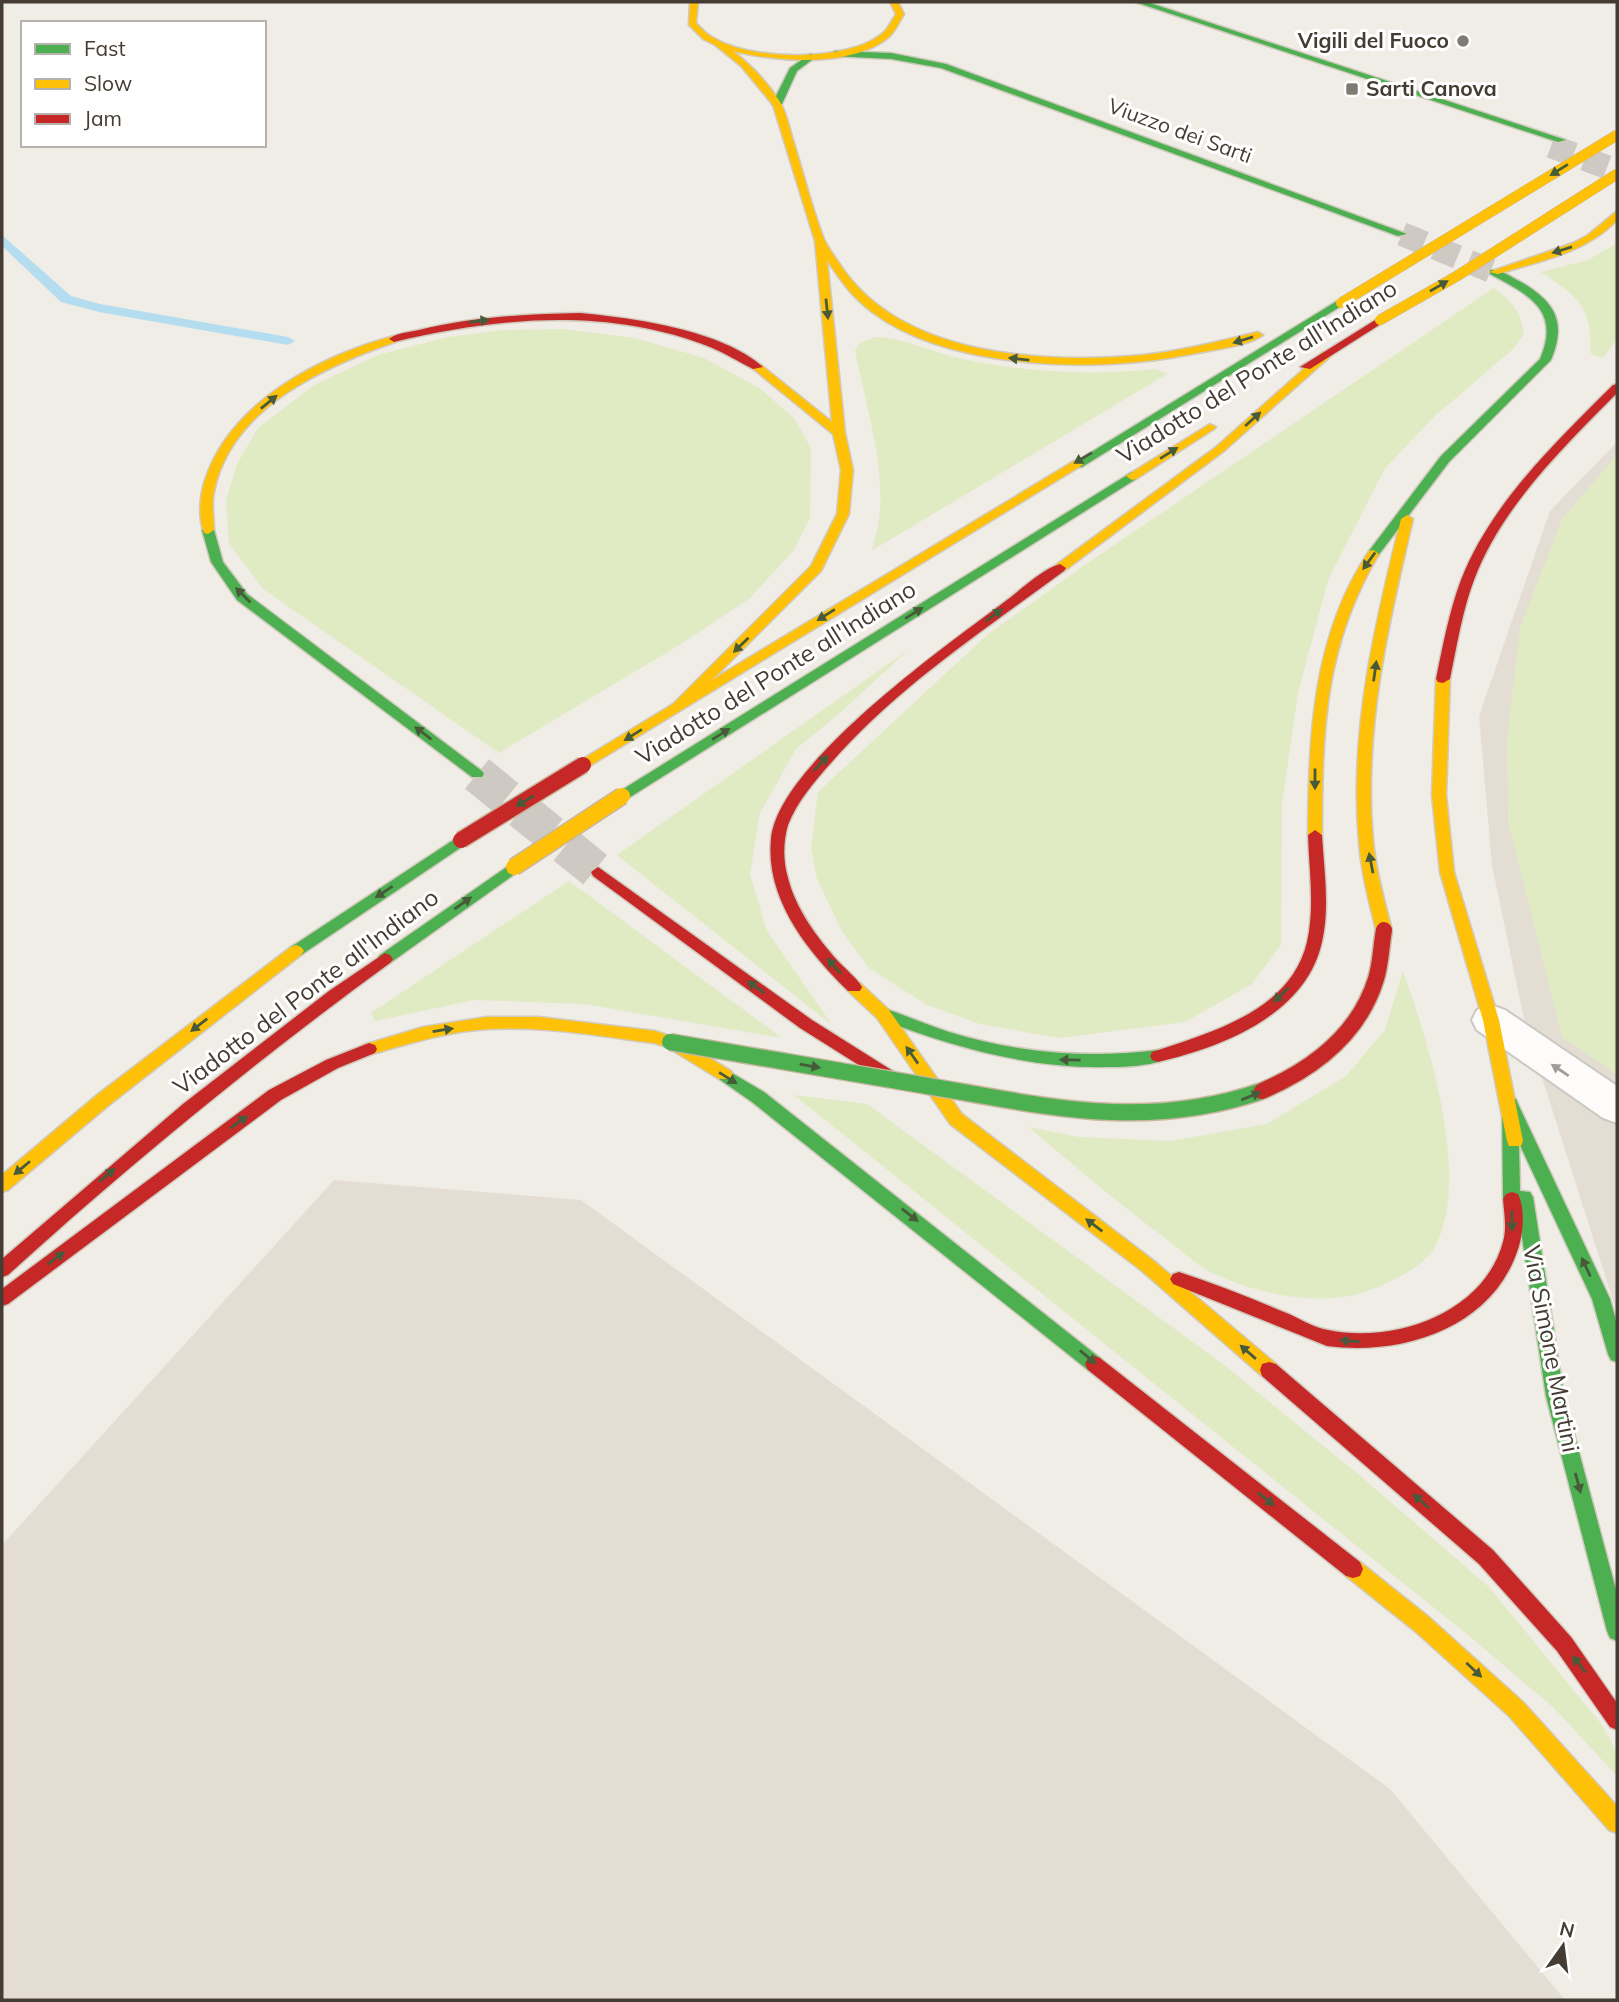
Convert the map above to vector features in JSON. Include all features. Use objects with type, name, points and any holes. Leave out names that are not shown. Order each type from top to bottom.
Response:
[{"type":"main road","points":[[678,707],[817,568],[832,545],[844,516],[849,493],[839,434],[820,241],[777,104],[744,64],[695,29],[689,12],[694,2]]},
{"type":"main road","points":[[1139,2],[1475,112],[1556,143]]},
{"type":"main road","points":[[719,44],[762,55],[813,57],[835,54],[878,40],[894,28],[899,8]]},
{"type":"main road","name":"Viuzzo dei Sarti","points":[[899,8],[915,41],[943,66]]},
{"type":"main road","name":"Viuzzo dei Sarti","points":[[835,54],[891,56],[943,66],[1402,234]]},
{"type":"main road","points":[[777,104],[793,70],[813,57]]},
{"type":"main road","name":"Viadotto del Ponte all'Indiano","points":[[2,1185],[103,1100],[282,961],[461,840],[1309,320],[1617,135]]},
{"type":"main road","name":"Viadotto del Ponte all'Indiano","points":[[1244,406],[1380,320],[1457,276],[1617,174]]},
{"type":"main road","points":[[883,1014],[917,1030],[970,1046],[1059,1060],[1112,1061],[1159,1057],[1210,1044],[1239,1028],[1289,988],[1306,967],[1312,951],[1316,906],[1317,732],[1339,622],[1358,576],[1448,456],[1545,360],[1558,340],[1556,328],[1544,305],[1521,286],[1494,272],[1594,238],[1610,227],[1617,214]]},
{"type":"main road","points":[[820,241],[845,279],[867,304],[923,335],[995,357],[1102,364],[1163,359],[1213,349],[1309,320]]},
{"type":"main road","points":[[477,774],[242,597],[219,566],[212,549],[203,499],[211,471],[247,421],[284,390],[316,372],[384,343],[463,324],[555,317],[632,324],[670,331],[723,347],[772,374],[839,434]]},
{"type":"main road","points":[[956,1119],[883,1014],[826,957],[796,916],[776,866],[778,834],[796,797],[836,747],[901,686],[1220,449],[1326,354]]},
{"type":"main road","name":"Via Simone Martini","points":[[1617,387],[1586,415],[1546,458],[1502,518],[1476,561],[1457,609],[1449,643],[1440,733],[1442,834],[1454,902],[1491,1020],[1510,1104],[1555,1396],[1617,1631]]},
{"type":"main road","points":[[1586,415],[1617,407]]},
{"type":"main road","name":"Viadotto del Ponte all'Indiano","points":[[2,1270],[120,1164],[227,1077],[392,953],[514,867],[622,796],[1221,420]]},
{"type":"main road","points":[[2,1299],[275,1095],[317,1069],[365,1049],[413,1035],[471,1025],[521,1022],[615,1032],[1087,1113],[1127,1117],[1188,1114],[1237,1102],[1273,1087],[1329,1051],[1353,1026],[1375,990],[1383,957],[1384,930],[1365,833],[1364,738],[1381,626],[1410,507]]},
{"type":"main road","points":[[598,872],[806,1024],[956,1119],[1148,1266],[1486,1557],[1564,1644],[1617,1720]]},
{"type":"main road","points":[[670,1042],[769,1105],[1423,1625],[1516,1709],[1617,1822]]},
{"type":"main road","points":[[1148,1266],[1328,1338],[1353,1342],[1385,1341],[1441,1324],[1461,1312],[1500,1276],[1513,1241],[1510,1104]]},
{"type":"main road","name":"Via Simone Martini","points":[[1510,1104],[1609,1295],[1617,1354]]},
{"type":"street","points":[[1491,1020],[1617,1107]]},
{"type":"shaded area","points":[[1617,442],[1617,1313],[1525,1024],[1492,865],[1479,716],[1550,511]]},
{"type":"shaded area","points":[[334,1180],[581,1200],[1390,1789],[1565,2000],[2,2000],[2,1545]]},
{"type":"green space","points":[[1617,243],[1617,339],[1603,358],[1591,354],[1589,324],[1581,305],[1565,289],[1541,272],[1588,260]]},
{"type":"green space","points":[[1494,288],[1515,308],[1524,334],[1513,349],[1436,415],[1385,468],[1328,580],[1298,693],[1282,804],[1281,945],[1252,984],[1185,1022],[1059,1038],[980,1024],[927,1005],[869,968],[842,931],[817,879],[811,848],[818,792],[987,635],[1092,560]]},
{"type":"green space","points":[[562,329],[635,338],[704,358],[761,389],[794,418],[811,448],[810,518],[794,550],[749,599],[681,644],[499,753],[263,589],[229,543],[226,500],[237,464],[258,428],[314,385],[378,355],[448,337],[503,330]]},
{"type":"green space","points":[[875,337],[898,340],[963,359],[1011,367],[1059,372],[1156,369],[1167,374],[871,551],[878,528],[880,478],[872,425],[855,350],[860,343]]},
{"type":"green space","points":[[1617,455],[1617,1075],[1562,1037],[1508,822],[1507,739],[1520,628],[1562,519]]},
{"type":"green space","points":[[908,650],[840,713],[796,749],[760,813],[750,874],[767,931],[832,1025],[617,855]]},
{"type":"green space","points":[[569,881],[782,1038],[584,1004],[474,1000],[375,1021],[371,1013]]},
{"type":"green space","points":[[1403,971],[1434,1070],[1448,1146],[1449,1182],[1446,1216],[1431,1253],[1406,1273],[1376,1288],[1349,1296],[1309,1298],[1268,1292],[1212,1273],[1113,1198],[1029,1127],[1079,1137],[1170,1141],[1267,1124],[1346,1076],[1385,1030]]},
{"type":"green space","points":[[794,1095],[867,1104],[1224,1365],[1358,1474],[1489,1587],[1602,1725],[1617,1752],[1617,1776],[1553,1707],[1468,1635]]},
{"type":"waterway","points":[[2,239],[66,299],[99,308],[288,341]]},
{"type":"tunnel","points":[[1551,146],[1617,171]]},
{"type":"tunnel","points":[[1402,234],[1494,272]]},
{"type":"tunnel","points":[[477,774],[598,872]]},
{"type":"traffic: fast","points":[[1139,2],[1561,140]]},
{"type":"traffic: fast","points":[[835,54],[891,56],[943,66],[1402,234]]},
{"type":"traffic: fast","points":[[777,104],[793,70],[813,56]]},
{"type":"traffic: fast","points":[[1373,554],[1445,459],[1545,360],[1554,329],[1551,316],[1534,296],[1494,272]]},
{"type":"traffic: fast","points":[[1078,464],[1341,303]]},
{"type":"traffic: fast","points":[[622,796],[1132,476]]},
{"type":"traffic: fast","points":[[208,530],[217,562],[242,597],[477,774]]},
{"type":"traffic: fast","points":[[296,951],[461,840]]},
{"type":"traffic: fast","points":[[385,959],[514,867]]},
{"type":"traffic: fast","points":[[883,1014],[949,1038],[1018,1054],[1088,1062],[1158,1056]]},
{"type":"traffic: fast","points":[[670,1042],[1087,1113],[1176,1111],[1219,1104],[1262,1091]]},
{"type":"traffic: fast","points":[[725,1075],[758,1097],[1094,1364]]},
{"type":"traffic: fast","points":[[1510,1104],[1512,1199]]},
{"type":"traffic: fast","points":[[1513,1112],[1601,1299],[1617,1354]]},
{"type":"traffic: fast","points":[[1524,1197],[1555,1396],[1617,1631]]},
{"type":"traffic: slow","points":[[694,2],[692,23],[712,41],[752,53],[800,57],[824,56],[867,46],[891,29],[900,14],[894,2]]},
{"type":"traffic: slow","points":[[719,44],[744,64],[777,104],[820,241],[839,434]]},
{"type":"traffic: slow","points":[[1341,303],[1617,135]]},
{"type":"traffic: slow","points":[[1380,320],[1457,276],[1617,174]]},
{"type":"traffic: slow","points":[[1494,272],[1544,258],[1576,245],[1605,227],[1617,214]]},
{"type":"traffic: slow","points":[[820,241],[854,290],[878,312],[911,330],[959,346],[1034,359],[1109,361],[1183,352],[1258,335]]},
{"type":"traffic: slow","points":[[208,530],[207,494],[217,461],[237,432],[264,406],[295,383],[328,364],[394,339]]},
{"type":"traffic: slow","points":[[1060,568],[1220,449],[1327,354]]},
{"type":"traffic: slow","points":[[678,707],[817,568],[843,514],[847,470],[839,433],[757,367]]},
{"type":"traffic: slow","points":[[1132,476],[1210,427]]},
{"type":"traffic: slow","points":[[583,765],[1078,464]]},
{"type":"traffic: slow","points":[[1384,930],[1366,841],[1364,760],[1380,638],[1407,519]]},
{"type":"traffic: slow","points":[[1315,835],[1318,725],[1330,653],[1354,585],[1373,554]]},
{"type":"traffic: slow","points":[[1443,679],[1439,795],[1447,872],[1491,1020],[1515,1141]]},
{"type":"traffic: slow","points":[[514,867],[622,796]]},
{"type":"traffic: slow","points":[[2,1185],[103,1100],[296,951]]},
{"type":"traffic: slow","points":[[854,987],[883,1014],[956,1119],[1148,1266],[1269,1370]]},
{"type":"traffic: slow","points":[[369,1049],[423,1033],[487,1023],[539,1023],[655,1037],[673,1043],[725,1075]]},
{"type":"traffic: slow","points":[[1353,1569],[1423,1625],[1516,1709],[1617,1822]]},
{"type":"traffic: jam","points":[[394,339],[484,321],[580,317],[627,321],[673,330],[717,346],[757,367]]},
{"type":"traffic: jam","points":[[1306,367],[1380,320]]},
{"type":"traffic: jam","points":[[1443,679],[1457,610],[1468,577],[1483,546],[1522,489],[1617,387]]},
{"type":"traffic: jam","points":[[854,987],[811,938],[788,899],[780,878],[777,857],[778,836],[783,820],[812,776],[867,717],[929,664],[1060,568]]},
{"type":"traffic: jam","points":[[461,840],[583,765]]},
{"type":"traffic: jam","points":[[1158,1056],[1200,1044],[1246,1023],[1285,994],[1300,976],[1310,957],[1317,928],[1315,835]]},
{"type":"traffic: jam","points":[[598,872],[806,1024],[898,1082]]},
{"type":"traffic: jam","points":[[1262,1091],[1315,1062],[1345,1035],[1367,1002],[1377,977],[1384,930]]},
{"type":"traffic: jam","points":[[2,1270],[189,1108],[385,959]]},
{"type":"traffic: jam","points":[[2,1299],[275,1095],[332,1064],[369,1049]]},
{"type":"traffic: jam","points":[[1179,1279],[1327,1338],[1354,1342],[1411,1334],[1439,1324],[1465,1309],[1487,1290],[1503,1267],[1512,1241],[1512,1199]]},
{"type":"traffic: jam","points":[[1094,1364],[1353,1569]]},
{"type":"traffic: jam","points":[[1269,1370],[1486,1557],[1564,1644],[1617,1720]]},
{"type":"place","name":"Vigili del Fuoco","points":[[1463,41]]},
{"type":"place","name":"Sarti Canova","points":[[1352,89]]}]
